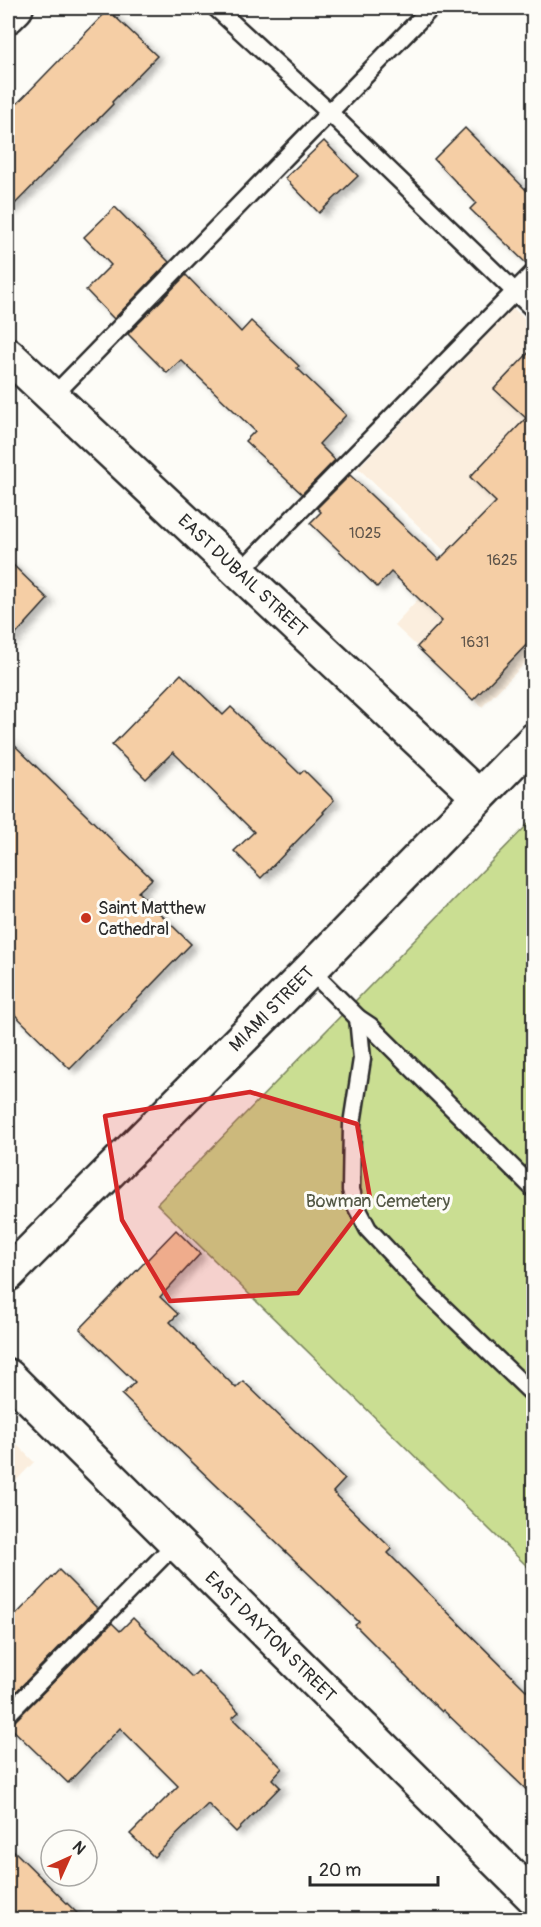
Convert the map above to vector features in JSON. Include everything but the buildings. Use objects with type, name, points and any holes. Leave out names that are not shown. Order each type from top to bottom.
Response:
[{"type":"street","points":[[8,16],[16,8]]},
{"type":"street","name":"EAST DUBAIL STREET","points":[[8,355],[478,796]]},
{"type":"street","name":"MIAMI STREET","points":[[8,1274],[310,970],[534,740]]},
{"type":"street","name":"EAST DAYTON STREET","points":[[8,1376],[534,1898]]},
{"type":"lane","points":[[216,8],[330,113],[534,310]]},
{"type":"lane","points":[[52,397],[431,8]]},
{"type":"lane","points":[[240,573],[534,273]]},
{"type":"lane","points":[[310,970],[358,1018],[370,1026],[534,1190]]},
{"type":"lane","points":[[358,1018],[362,1059],[352,1124],[351,1190],[355,1204],[368,1229],[428,1293],[534,1395]]},
{"type":"lane","points":[[8,1714],[176,1543]]},
{"type":"highlighted area","points":[[250,1092],[357,1124],[370,1198],[298,1293],[170,1301],[122,1220],[105,1116]]},
{"type":"shaded area","points":[[513,308],[533,326],[533,655],[482,707],[394,625],[454,560],[358,468]]},
{"type":"shaded area","points":[[8,1436],[34,1462],[8,1489]]},
{"type":"green space","name":"Bowman Cemetery","points":[[533,819],[533,1572],[157,1204]]},
{"type":"place","name":"Saint Matthew Cathedral","points":[[86,918]]}]
